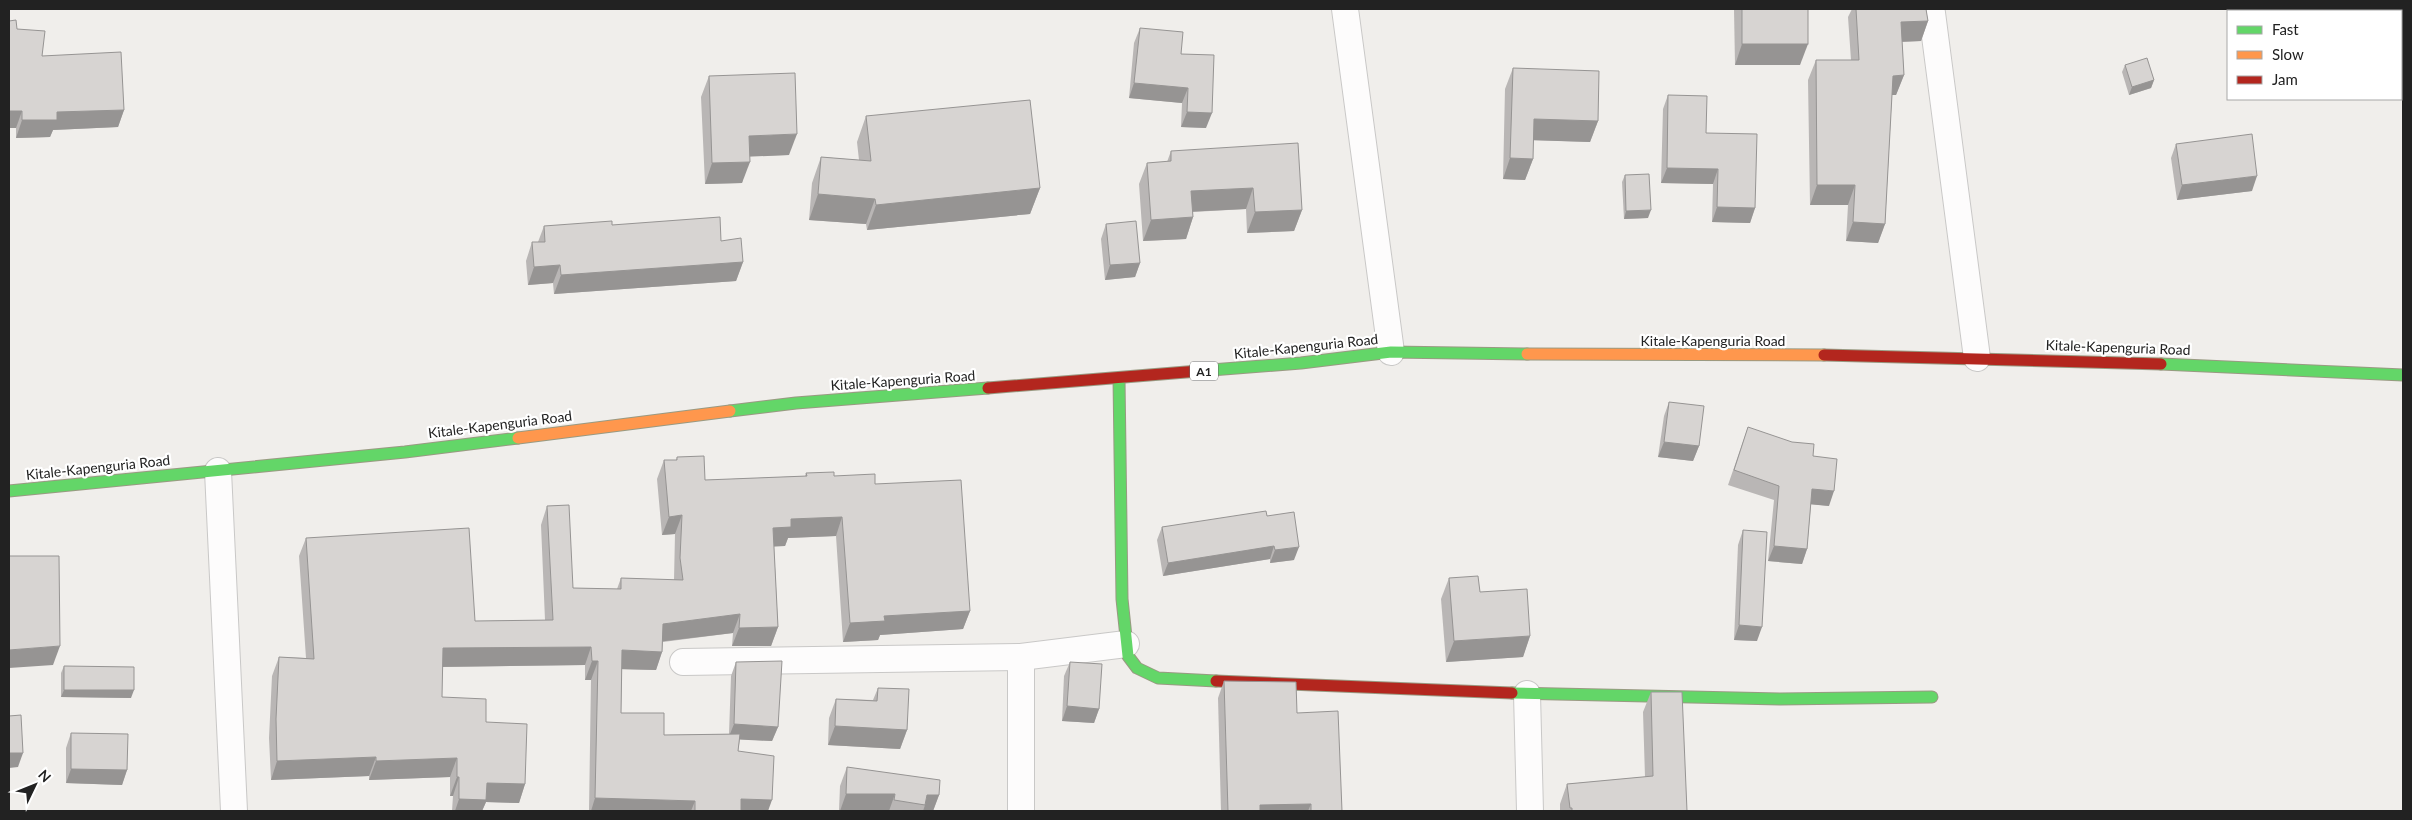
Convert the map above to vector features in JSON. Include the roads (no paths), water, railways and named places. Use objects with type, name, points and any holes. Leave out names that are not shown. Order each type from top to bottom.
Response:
[{"type":"main road","name":"Kitale-Kapenguria Road","points":[[9,491],[405,452],[796,403],[1301,363],[1390,352],[1610,355],[1859,355],[2245,366],[2403,375]]},
{"type":"main road","points":[[1119,378],[1122,599],[1126,644],[1128,656],[1137,668],[1158,678],[1527,694],[1780,699],[1932,697]]},
{"type":"street","points":[[1345,9],[1390,352]]},
{"type":"street","points":[[1932,13],[1977,358]]},
{"type":"street","points":[[218,470],[234,811]]},
{"type":"street","points":[[683,662],[1020,657],[1126,644]]},
{"type":"street","points":[[1020,657],[1021,811]]},
{"type":"street","points":[[1527,694],[1530,811]]}]
